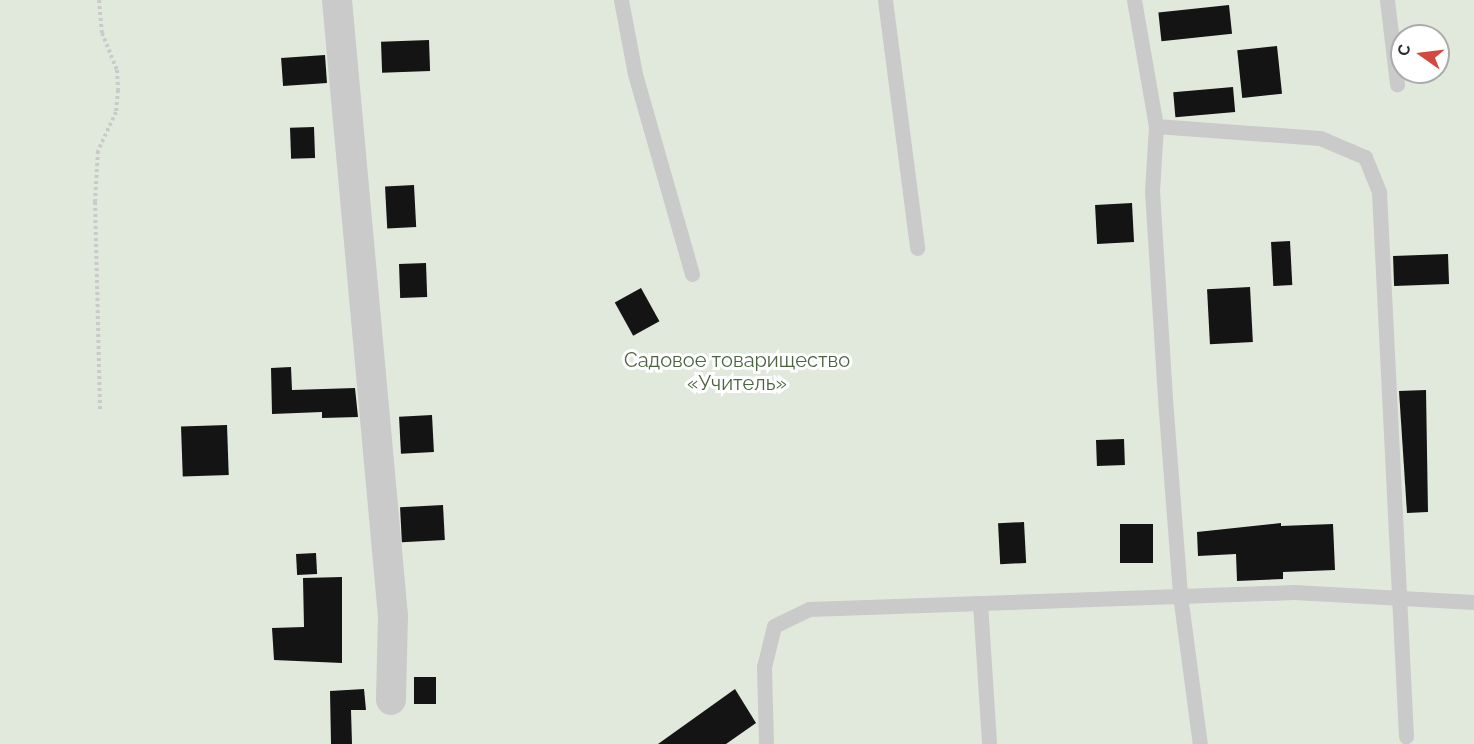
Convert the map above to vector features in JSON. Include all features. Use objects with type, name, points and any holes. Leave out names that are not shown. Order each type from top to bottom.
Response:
[{"type":"street","points":[[337,0],[393,616],[391,700]]},
{"type":"lane","points":[[621,0],[635,74],[692,274]]},
{"type":"lane","points":[[885,0],[917,248]]},
{"type":"lane","points":[[1134,0],[1156,126],[1152,191],[1180,595],[1200,744]]},
{"type":"lane","points":[[1387,0],[1390,25]]},
{"type":"lane","points":[[1156,126],[1320,138],[1365,157],[1379,192],[1406,736]]},
{"type":"lane","points":[[766,744],[764,667],[774,626],[809,609],[836,605],[980,603],[1294,592],[1474,602]]},
{"type":"lane","points":[[980,603],[989,744]]},
{"type":"path","points":[[99,0],[102,33],[117,70],[118,90],[116,112],[98,151],[95,202],[100,410]]},
{"type":"green space","name":"Садовое товарищество «Учитель»","points":[[0,0],[1474,0],[1474,744],[0,744]]},
{"type":"building","points":[[1229,5],[1232,34],[1161,41],[1158,12]]},
{"type":"building","points":[[429,40],[430,71],[382,73],[381,42]]},
{"type":"building","points":[[1277,46],[1282,94],[1242,98],[1237,50]]},
{"type":"building","points":[[325,55],[327,83],[283,86],[281,58]]},
{"type":"building","points":[[1233,87],[1235,112],[1175,117],[1173,92]]},
{"type":"building","points":[[314,127],[315,158],[291,159],[290,128]]},
{"type":"building","points":[[414,185],[416,227],[387,228],[385,187]]},
{"type":"building","points":[[1132,203],[1134,242],[1097,244],[1095,205]]},
{"type":"building","points":[[1290,241],[1292,285],[1273,286],[1271,242]]},
{"type":"building","points":[[1448,254],[1449,284],[1394,286],[1393,256]]},
{"type":"building","points":[[426,263],[427,297],[400,298],[399,264]]},
{"type":"building","points":[[1250,287],[1253,342],[1210,344],[1207,289]]},
{"type":"building","points":[[641,288],[659,321],[633,336],[615,303]]},
{"type":"building","points":[[291,367],[292,390],[355,388],[358,417],[322,418],[322,412],[272,414],[271,368]]},
{"type":"building","points":[[1426,390],[1428,512],[1407,513],[1399,391]]},
{"type":"building","points":[[432,415],[434,452],[401,454],[399,417]]},
{"type":"building","points":[[227,425],[229,475],[183,477],[181,427]]},
{"type":"building","points":[[1124,439],[1125,465],[1097,466],[1096,440]]},
{"type":"building","points":[[443,505],[445,540],[402,542],[400,507]]},
{"type":"building","points":[[1024,522],[1026,563],[1000,564],[998,523]]},
{"type":"building","points":[[1281,523],[1281,526],[1333,524],[1335,570],[1283,572],[1283,579],[1237,581],[1236,554],[1198,556],[1197,532]]},
{"type":"building","points":[[1120,524],[1153,524],[1153,563],[1120,563]]},
{"type":"building","points":[[316,553],[317,574],[297,575],[296,554]]},
{"type":"building","points":[[342,577],[342,663],[274,660],[272,628],[304,627],[303,578]]},
{"type":"building","points":[[414,677],[436,677],[436,704],[414,704]]},
{"type":"building","points":[[364,689],[366,710],[351,710],[352,744],[331,744],[330,691]]},
{"type":"building","points":[[735,689],[756,723],[726,744],[658,744]]}]
